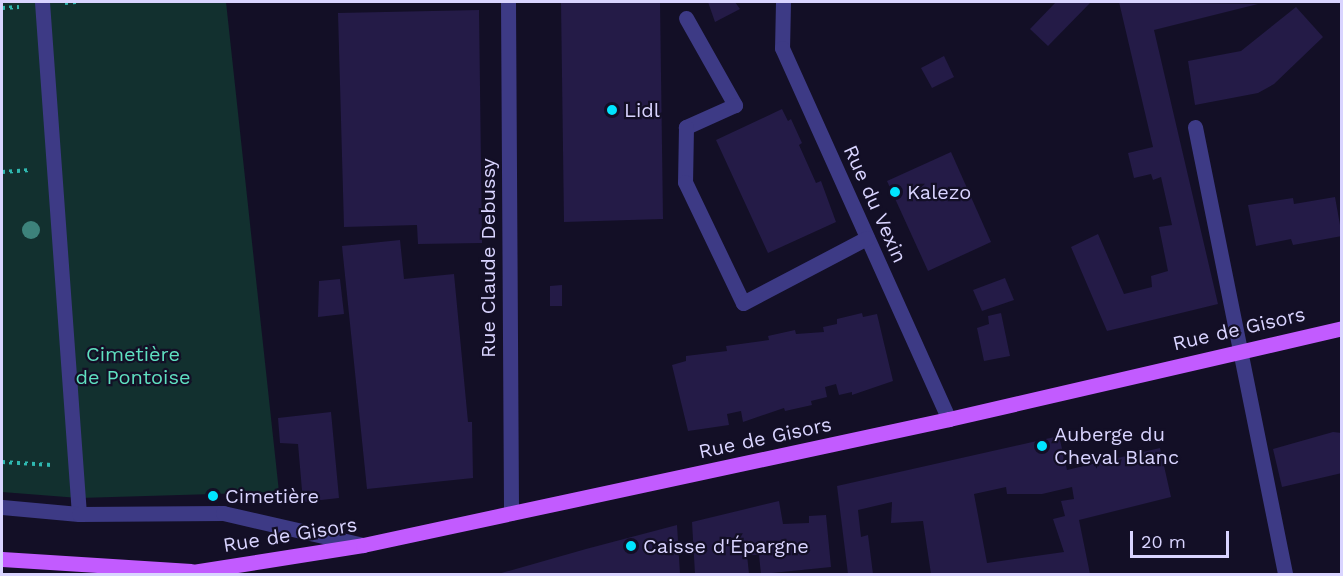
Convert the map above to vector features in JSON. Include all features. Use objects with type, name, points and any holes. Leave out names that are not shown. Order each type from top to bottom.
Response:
[{"type":"main road","name":"Rue de Gisors","points":[[2,559],[190,573],[303,557],[949,419],[1241,349],[1341,328]]},
{"type":"street","points":[[42,2],[80,514]]},
{"type":"street","name":"Rue Claude Debussy","points":[[508,2],[511,513]]},
{"type":"street","name":"Rue du Vexin","points":[[783,2],[782,48],[949,419]]},
{"type":"street","points":[[686,18],[735,105],[686,127],[684,182],[743,303],[867,238]]},
{"type":"street","points":[[1195,127],[1241,349],[1275,539],[1285,574]]},
{"type":"street","points":[[2,507],[80,514],[223,513],[363,545]]},
{"type":"path","points":[[2,462],[77,466]]},
{"type":"green space","name":"Cimetière de Pontoise","points":[[2,2],[226,2],[279,492],[79,498],[2,492]]},
{"type":"building","name":"Lidl","points":[[561,2],[660,2],[663,219],[564,222]]},
{"type":"building","points":[[708,2],[735,2],[740,9],[715,22]]},
{"type":"building","points":[[1056,2],[1091,2],[1048,46],[1030,29]]},
{"type":"building","points":[[1119,2],[1258,4],[1154,30],[1218,304],[1107,331],[1071,247],[1098,234],[1124,294],[1152,287],[1151,276],[1168,271],[1159,227],[1172,225],[1161,177],[1153,180],[1151,174],[1134,178],[1128,153],[1153,147]]},
{"type":"building","points":[[1296,7],[1323,37],[1274,84],[1258,93],[1195,105],[1188,61],[1241,51]]},
{"type":"building","points":[[479,10],[482,243],[418,244],[417,225],[344,227],[338,13]]},
{"type":"building","points":[[944,56],[954,77],[932,88],[921,68]]},
{"type":"building","points":[[782,109],[788,121],[791,119],[802,143],[799,145],[816,183],[821,181],[836,222],[768,253],[716,140]]},
{"type":"building","points":[[951,152],[991,242],[928,271],[887,181]]},
{"type":"building","points":[[1335,197],[1342,236],[1293,245],[1291,239],[1256,246],[1248,205],[1293,198],[1294,204]]},
{"type":"building","points":[[400,240],[404,279],[454,274],[468,422],[472,422],[473,478],[367,489],[342,246]]},
{"type":"building","points":[[1005,278],[1014,300],[982,311],[973,290]]},
{"type":"building","points":[[340,279],[344,314],[318,317],[319,281]]},
{"type":"building","points":[[562,285],[562,306],[550,306],[550,286]]},
{"type":"building","points":[[862,313],[863,317],[877,314],[893,381],[852,395],[852,392],[839,395],[836,384],[825,387],[827,397],[811,401],[812,405],[785,411],[784,408],[743,422],[741,411],[727,414],[729,425],[688,431],[672,365],[686,361],[686,356],[727,351],[726,346],[769,340],[768,336],[795,330],[796,334],[824,332],[823,327],[837,324],[837,319]]},
{"type":"building","points":[[1001,313],[1010,356],[984,361],[977,328],[989,324],[988,316]]},
{"type":"building","points":[[331,412],[339,498],[303,502],[298,444],[280,443],[278,418]]},
{"type":"building","points":[[1333,432],[1342,433],[1342,473],[1282,487],[1273,449]]},
{"type":"building","points":[[1059,436],[1067,470],[1160,448],[1171,497],[1079,520],[1090,574],[931,574],[923,521],[891,523],[892,502],[858,510],[861,537],[868,535],[873,574],[848,574],[837,486]],"holes":[[[1006,487],[1007,494],[1042,494],[1072,487],[1074,499],[1061,501],[1065,516],[1053,519],[1064,552],[987,563],[974,494]]]},
{"type":"building","points":[[779,501],[783,524],[809,523],[809,516],[826,515],[831,567],[761,574],[759,555],[747,555],[749,574],[695,574],[692,522]]},
{"type":"building","points":[[677,525],[680,574],[498,574],[586,549]]},
{"type":"place","name":"Lidl","points":[[612,110]]},
{"type":"place","name":"Kalezo","points":[[895,192]]},
{"type":"place","name":"Auberge du Cheval Blanc","points":[[1042,446]]},
{"type":"place","name":"Cimetière","points":[[213,496]]},
{"type":"place","name":"Caisse d'Épargne","points":[[631,546]]}]
